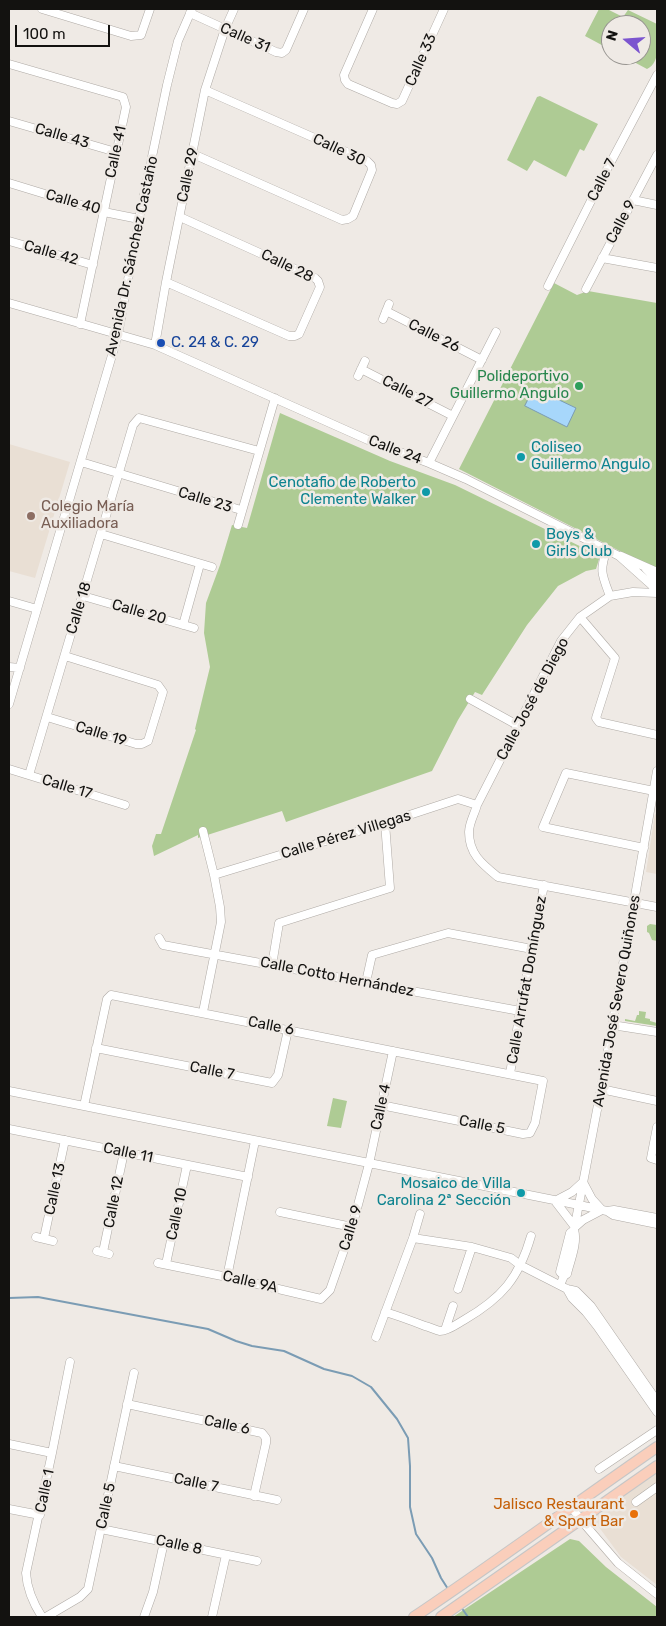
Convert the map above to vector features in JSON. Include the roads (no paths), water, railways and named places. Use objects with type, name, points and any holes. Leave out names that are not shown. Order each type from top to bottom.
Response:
[{"type":"main road","points":[[414,1617],[657,1446]]},
{"type":"main road","points":[[441,1617],[657,1466]]},
{"type":"street","points":[[42,9],[131,36],[141,35],[150,9]]},
{"type":"street","name":"Calle 29","points":[[154,345],[205,90],[225,29],[234,9]]},
{"type":"street","name":"Calle 31","points":[[191,11],[225,29],[282,53],[286,50],[304,9]]},
{"type":"street","name":"Calle 33","points":[[373,9],[344,75],[345,80],[348,84],[397,104],[402,101],[444,9]]},
{"type":"street","name":"Avenida Dr. Sánchez Castaño","points":[[9,704],[118,335],[139,219],[178,41],[191,11]]},
{"type":"street","name":"Calle 41","points":[[9,64],[123,97],[126,108],[80,324]]},
{"type":"street","name":"Calle 7","points":[[548,286],[657,75]]},
{"type":"street","name":"Calle 30","points":[[193,154],[342,220],[353,216],[372,170],[371,165],[367,161],[205,90]]},
{"type":"street","name":"Calle 43","points":[[9,121],[116,152]]},
{"type":"street","name":"Calle 9","points":[[586,289],[657,155]]},
{"type":"street","name":"Calle 40","points":[[9,184],[104,212],[139,219]]},
{"type":"street","points":[[633,200],[657,205]]},
{"type":"street","name":"Calle 28","points":[[166,282],[289,336],[299,334],[320,287],[315,278],[180,217]]},
{"type":"street","name":"Calle 42","points":[[9,241],[93,265]]},
{"type":"street","points":[[602,258],[657,268]]},
{"type":"street","name":"Calle 24","points":[[9,303],[154,345],[368,440],[429,463],[520,505],[619,556],[657,592]]},
{"type":"street","name":"Calle 26","points":[[386,311],[482,360]]},
{"type":"street","points":[[429,463],[496,332]]},
{"type":"street","name":"Calle 27","points":[[361,368],[453,416]]},
{"type":"street","name":"Calle 23","points":[[81,462],[241,510],[275,398]]},
{"type":"street","name":"Calle 18","points":[[29,775],[133,425],[139,418],[259,451]]},
{"type":"street","points":[[238,526],[241,510]]},
{"type":"street","points":[[102,534],[212,567]]},
{"type":"street","points":[[606,549],[602,573],[610,596]]},
{"type":"street","points":[[619,556],[627,557],[657,572]]},
{"type":"street","points":[[183,625],[197,563]]},
{"type":"street","points":[[642,565],[657,580]]},
{"type":"street","name":"Calle José de Diego","points":[[657,592],[634,592],[610,596],[580,617],[561,641],[477,805],[469,831],[474,855],[498,877],[657,907]]},
{"type":"street","name":"Calle 20","points":[[83,596],[194,628]]},
{"type":"street","points":[[9,601],[38,609]]},
{"type":"street","points":[[580,617],[615,658],[596,718],[599,722],[657,735]]},
{"type":"street","name":"Calle 19","points":[[47,717],[136,744],[142,744],[148,741],[163,692],[158,685],[65,656]]},
{"type":"street","points":[[9,667],[20,668]]},
{"type":"street","points":[[470,699],[519,726]]},
{"type":"street","name":"Calle 17","points":[[9,769],[125,804]]},
{"type":"street","name":"Avenida José Severo Quiñones","points":[[564,1287],[564,1276],[560,1272],[571,1244],[570,1233],[575,1228],[602,1089],[657,771]]},
{"type":"street","points":[[644,848],[542,827],[566,772],[654,791]]},
{"type":"street","name":"Calle Pérez Villegas","points":[[214,875],[458,799],[477,805]]},
{"type":"street","points":[[272,965],[279,923],[390,888],[385,823]]},
{"type":"street","points":[[203,831],[214,875],[221,922],[203,1012]]},
{"type":"street","name":"Calle Arrufat Domínguez","points":[[510,1074],[544,885]]},
{"type":"street","points":[[366,982],[372,955],[448,933],[532,949]]},
{"type":"street","name":"Calle Cotto Hernández","points":[[159,938],[163,945],[520,1011]]},
{"type":"street","name":"Calle 6","points":[[84,1106],[107,998],[111,995],[544,1081]]},
{"type":"street","points":[[612,1025],[657,1032]]},
{"type":"street","name":"Calle 7","points":[[96,1048],[272,1083],[278,1074],[288,1030]]},
{"type":"street","name":"Calle 4","points":[[368,1164],[393,1051]]},
{"type":"street","name":"Calle 5","points":[[381,1105],[524,1134],[530,1133],[535,1123],[544,1081]]},
{"type":"street","points":[[602,1089],[657,1101]]},
{"type":"street","points":[[9,1091],[579,1205],[605,1211],[613,1215],[657,1224]]},
{"type":"street","points":[[657,1127],[651,1158],[657,1160]]},
{"type":"street","name":"Calle 11","points":[[9,1129],[248,1177]]},
{"type":"street","name":"Calle 13","points":[[53,1241],[40,1238],[65,1140]]},
{"type":"street","points":[[227,1277],[255,1141]]},
{"type":"street","name":"Calle 12","points":[[103,1253],[124,1152]]},
{"type":"street","name":"Calle 9","points":[[330,1290],[352,1227],[368,1164]]},
{"type":"street","name":"Calle 10","points":[[166,1264],[187,1165]]},
{"type":"street","points":[[555,1201],[572,1192],[583,1182],[589,1195],[605,1211]]},
{"type":"street","points":[[555,1201],[575,1228],[583,1220],[605,1211],[614,1210],[657,1218]]},
{"type":"street","points":[[280,1212],[352,1227]]},
{"type":"street","points":[[376,1336],[414,1238],[420,1214]]},
{"type":"street","points":[[385,1312],[439,1331],[445,1330],[468,1318],[496,1298],[512,1281],[526,1253],[531,1236]]},
{"type":"street","points":[[414,1238],[472,1248],[512,1258],[520,1265],[564,1287],[608,1336],[648,1394],[657,1412]]},
{"type":"street","points":[[458,1289],[472,1248]]},
{"type":"street","name":"Calle 9A","points":[[158,1263],[321,1299],[330,1290]]},
{"type":"street","points":[[445,1330],[453,1306]]},
{"type":"street","name":"Calle 1","points":[[42,1617],[31,1599],[26,1584],[26,1573],[40,1515],[70,1362]]},
{"type":"street","name":"Calle 5","points":[[46,1617],[80,1597],[88,1589],[134,1373]]},
{"type":"street","points":[[648,1394],[657,1401]]},
{"type":"street","name":"Calle 6","points":[[127,1404],[262,1433],[266,1438],[266,1443],[254,1496]]},
{"type":"street","points":[[599,1469],[657,1430]]},
{"type":"street","points":[[9,1444],[52,1453]]},
{"type":"street","name":"Calle 7","points":[[114,1466],[277,1500]]},
{"type":"street","points":[[636,1502],[657,1487]]},
{"type":"street","points":[[571,1506],[580,1520],[618,1563],[657,1594]]},
{"type":"street","points":[[9,1509],[40,1515]]},
{"type":"street","name":"Calle 8","points":[[102,1529],[257,1561]]},
{"type":"street","points":[[144,1617],[154,1592],[164,1542]]},
{"type":"street","points":[[212,1617],[226,1555]]},
{"type":"water","points":[[534,388],[576,408],[567,427],[525,406]]},
{"type":"waterway","points":[[9,1298],[38,1297],[208,1329],[252,1346],[284,1351],[324,1369],[352,1376],[371,1387],[397,1419],[408,1438],[410,1507],[416,1534],[432,1558],[448,1589]]},
{"type":"waterway","points":[[461,1607],[468,1617]]},
{"type":"place","name":"C. 24 & C. 29","points":[[161,343]]},
{"type":"place","name":"Polideportivo Guillermo Angulo","points":[[579,386]]},
{"type":"place","name":"Coliseo Guillermo Angulo","points":[[521,457]]},
{"type":"place","name":"Cenotafio de Roberto Clemente Walker","points":[[426,492]]},
{"type":"place","name":"Colegio María Auxiliadora","points":[[31,516]]},
{"type":"place","name":"Boys & Girls Club","points":[[536,544]]},
{"type":"place","name":"Mosaico de Villa Carolina 2ª Sección","points":[[521,1193]]},
{"type":"place","name":"Jalisco Restaurant & Sport Bar","points":[[634,1514]]}]
